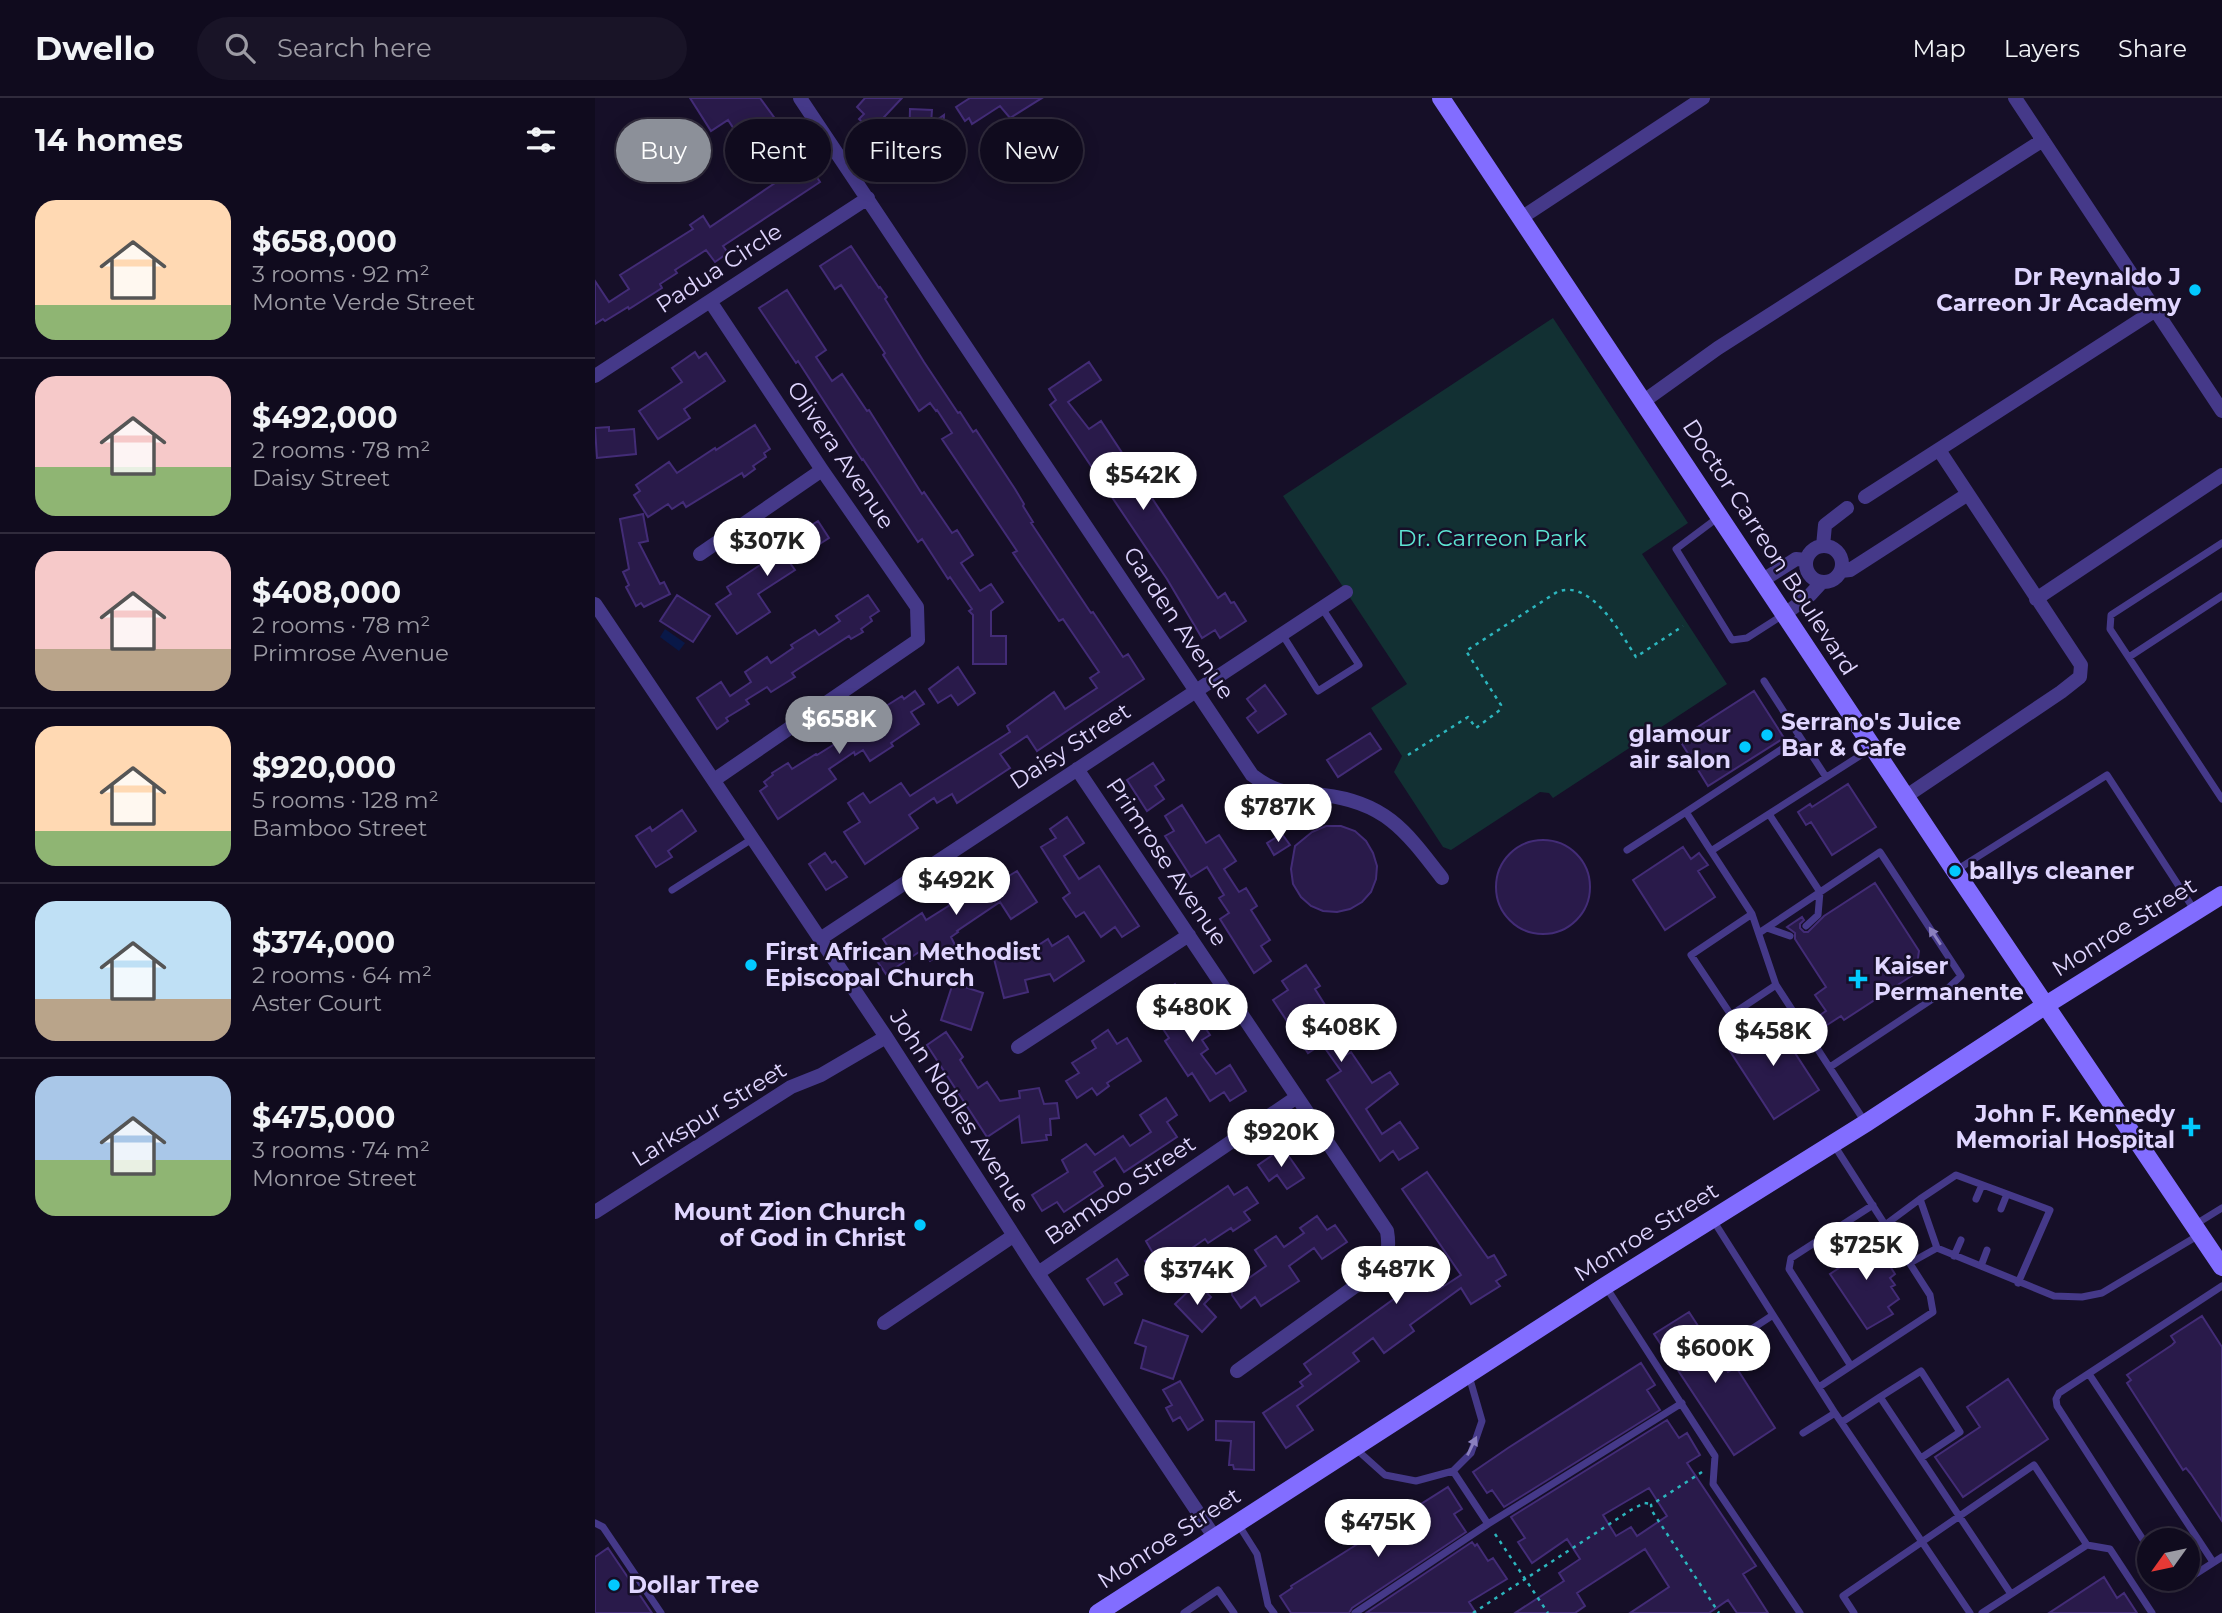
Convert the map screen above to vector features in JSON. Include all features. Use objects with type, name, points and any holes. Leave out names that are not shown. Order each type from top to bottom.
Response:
[{"type":"main road","name":"Doctor Carreon Boulevard","points":[[1441,98],[1872,748],[2222,1267]]},
{"type":"main road","name":"Monroe Street","points":[[1102,1612],[1605,1286],[1866,1123],[2046,1005],[2195,912],[2220,900]]},
{"type":"street","name":"Garden Avenue","points":[[800,98],[1252,775],[1268,787],[1288,794],[1320,794],[1348,798],[1373,807],[1395,823],[1442,878]]},
{"type":"street","points":[[1521,218],[1703,98]]},
{"type":"street","points":[[2015,98],[2222,411]]},
{"type":"street","points":[[1644,401],[1717,348],[2043,140]]},
{"type":"street","name":"Padua Circle","points":[[595,376],[868,198]]},
{"type":"street","name":"Olivera Avenue","points":[[710,301],[917,607],[918,640],[715,780]]},
{"type":"street","points":[[1865,497],[2154,311]]},
{"type":"street","points":[[1905,797],[2080,677],[2081,665],[1939,450]]},
{"type":"street","points":[[700,554],[822,470]]},
{"type":"street","points":[[2036,598],[2222,475]]},
{"type":"street","points":[[1841,571],[1850,570],[1968,494]]},
{"type":"street","points":[[1823,546],[1825,525],[1847,509]]},
{"type":"street","points":[[1785,614],[1821,583],[1833,580],[1841,571],[1839,554],[1823,546],[1812,550],[1806,560],[1811,577],[1821,583]]},
{"type":"street","points":[[1763,580],[1796,559],[1806,560]]},
{"type":"street","name":"Daisy Street","points":[[820,939],[1346,592]]},
{"type":"street","name":"John Nobles Avenue","points":[[595,604],[886,1037],[1013,1236],[1215,1538]]},
{"type":"street","name":"Primrose Avenue","points":[[1077,769],[1387,1231],[1388,1254],[1383,1264],[1237,1371]]},
{"type":"street","points":[[1018,1047],[1189,935]]},
{"type":"street","name":"Larkspur Street","points":[[595,1212],[791,1087],[821,1075],[886,1037]]},
{"type":"street","name":"Bamboo Street","points":[[1038,1273],[1297,1097]]},
{"type":"street","points":[[884,1323],[1013,1236]]},
{"type":"lane","points":[[1720,516],[1676,549],[1732,640],[1747,638],[1785,614]]},
{"type":"lane","points":[[2222,543],[2112,615],[2111,629],[2222,799]]},
{"type":"lane","points":[[2129,657],[2222,596]]},
{"type":"lane","points":[[1282,634],[1318,691],[1359,665],[1322,608]]},
{"type":"lane","points":[[1763,681],[1826,777]]},
{"type":"lane","points":[[1627,850],[1800,737]]},
{"type":"lane","points":[[1710,851],[1872,748]]},
{"type":"lane","points":[[1955,872],[2107,775],[2195,912]]},
{"type":"lane","points":[[1686,812],[1752,914],[1776,985],[1866,1123]]},
{"type":"lane","points":[[1769,814],[1820,892],[1818,915],[1806,926]]},
{"type":"lane","points":[[673,890],[753,838]]},
{"type":"lane","points":[[1759,933],[1880,852],[1961,976],[1946,990],[1830,1067]]},
{"type":"lane","points":[[1752,914],[1691,955],[1731,1015],[1776,985]]},
{"type":"lane","points":[[1767,928],[1790,936]]},
{"type":"lane","points":[[1819,1387],[1933,1312],[1930,1295],[1833,1143]]},
{"type":"lane","points":[[1885,1225],[1957,1175],[2050,1210],[2018,1283]]},
{"type":"lane","points":[[1976,1199],[1982,1185]]},
{"type":"lane","points":[[2001,1209],[2007,1194]]},
{"type":"lane","points":[[1920,1199],[1937,1248],[2054,1296],[2082,1297],[2102,1293],[2197,1230],[2222,1208]]},
{"type":"lane","points":[[1851,1366],[1789,1269],[1791,1258],[1873,1205]]},
{"type":"lane","points":[[1712,1220],[1835,1413],[1970,1613]]},
{"type":"lane","points":[[1954,1255],[1961,1240]]},
{"type":"lane","points":[[1910,1263],[1937,1248]]},
{"type":"lane","points":[[1980,1266],[1987,1250]]},
{"type":"lane","points":[[1605,1286],[1715,1456],[1713,1484],[1800,1613]]},
{"type":"lane","points":[[2137,1530],[2057,1406],[2056,1399],[2059,1393],[2222,1286]]},
{"type":"lane","points":[[1738,1338],[1773,1315]]},
{"type":"lane","points":[[1842,1422],[1921,1371],[1960,1432],[1921,1458]]},
{"type":"lane","points":[[2089,1374],[2213,1562]]},
{"type":"lane","points":[[1356,1448],[1385,1475],[1416,1481],[1453,1471],[1471,1452],[1482,1421],[1468,1375]]},
{"type":"lane","points":[[1880,1397],[2011,1594]]},
{"type":"lane","points":[[1355,1613],[1488,1524],[1682,1403]]},
{"type":"lane","points":[[1803,1433],[1835,1413]]},
{"type":"lane","points":[[1854,1613],[1843,1596],[2034,1465],[2087,1545]]},
{"type":"lane","points":[[1453,1471],[1488,1524]]},
{"type":"lane","points":[[595,1523],[603,1527],[661,1613]]},
{"type":"lane","points":[[1237,1523],[1257,1555],[1268,1605],[1274,1613]]},
{"type":"lane","points":[[1982,1613],[2087,1545],[2110,1549],[2152,1613]]},
{"type":"lane","points":[[2200,1571],[2222,1557]]},
{"type":"lane","points":[[1184,1613],[1219,1590],[1234,1613]]},
{"type":"path","points":[[1408,755],[1468,717],[1476,728],[1500,710],[1501,705],[1466,651],[1557,592],[1573,589],[1601,608],[1636,657],[1683,626]]},
{"type":"path","points":[[1473,1613],[1631,1510],[1644,1503],[1653,1504],[1714,1465]]},
{"type":"path","points":[[1653,1504],[1652,1511],[1719,1613]]},
{"type":"path","points":[[1488,1524],[1548,1613]]},
{"type":"green space","name":"Dr. Carreon Park","points":[[1553,318],[1688,523],[1642,554],[1727,684],[1553,798],[1549,793],[1540,792],[1451,850],[1443,847],[1394,772],[1402,756],[1371,708],[1407,684],[1283,496]]},
{"type":"water","points":[[665,629],[685,643],[679,651],[660,637]]},
{"type":"building","points":[[690,98],[760,98],[775,119],[725,119],[725,122],[711,131],[711,119],[703,119]]},
{"type":"building","points":[[865,98],[902,98],[882,119],[859,119],[864,114],[857,107]]},
{"type":"building","points":[[970,98],[1042,98],[1010,118],[1000,106],[972,124],[969,118],[964,119],[956,107]]},
{"type":"building","points":[[910,109],[932,110],[931,119],[910,119]]},
{"type":"building","points":[[820,182],[723,246],[728,253],[715,262],[706,250],[675,270],[677,273],[660,284],[662,288],[629,309],[628,307],[595,324],[595,281],[609,302],[629,289],[620,275],[693,229],[690,225],[703,216],[710,227],[775,183]]},
{"type":"building","points":[[851,246],[887,297],[885,299],[958,413],[960,412],[973,432],[976,430],[1015,489],[1033,522],[1031,523],[1091,613],[1093,612],[1123,657],[1128,654],[1144,679],[1037,751],[1027,736],[1000,754],[1010,768],[957,803],[952,794],[937,803],[934,798],[909,815],[918,828],[865,864],[844,832],[860,822],[848,803],[863,793],[870,803],[901,783],[910,796],[1010,732],[1007,726],[1054,692],[1065,709],[1097,688],[1090,678],[1099,672],[1063,619],[1059,621],[1013,553],[1017,551],[942,439],[952,433],[937,410],[930,403],[919,411],[841,285],[835,289],[820,266]]},
{"type":"building","points":[[787,290],[826,350],[816,357],[832,381],[842,374],[867,411],[869,410],[922,494],[924,492],[952,533],[957,530],[973,555],[961,563],[980,591],[991,584],[1003,602],[991,611],[991,636],[1006,636],[1006,664],[973,664],[973,615],[969,611],[972,609],[922,539],[918,542],[798,361],[796,363],[759,308]]},
{"type":"building","points":[[695,352],[699,358],[706,353],[725,381],[684,409],[690,418],[658,439],[639,411],[682,382],[672,368]]},
{"type":"building","points":[[1089,362],[1101,380],[1068,402],[1089,429],[1101,421],[1218,598],[1225,593],[1231,603],[1234,602],[1246,621],[1220,638],[1215,630],[1202,638],[1167,579],[1050,405],[1056,400],[1049,389]]},
{"type":"building","points":[[755,425],[770,449],[764,453],[766,457],[753,466],[755,469],[744,477],[742,473],[686,507],[683,502],[672,509],[668,504],[648,517],[634,495],[640,491],[636,485],[669,462],[677,473]]},
{"type":"building","points":[[609,427],[609,431],[634,429],[636,454],[597,458],[595,428]]},
{"type":"building","points":[[643,514],[648,541],[639,543],[660,584],[664,582],[670,594],[644,607],[641,603],[636,606],[626,587],[629,585],[623,572],[629,569],[620,519]]},
{"type":"building","points":[[808,521],[810,526],[818,521],[829,538],[790,563],[795,570],[758,594],[770,612],[737,634],[716,604],[731,594],[727,587],[790,545],[784,536]]},
{"type":"building","points":[[677,595],[710,616],[693,642],[660,621]]},
{"type":"building","points":[[868,595],[879,611],[870,617],[872,621],[861,629],[863,632],[851,639],[849,636],[792,673],[795,677],[771,692],[767,687],[746,700],[749,704],[726,718],[728,721],[717,729],[697,698],[721,682],[730,696],[751,682],[745,672],[767,657],[771,663],[793,648],[791,645],[815,630],[819,635],[840,621],[836,616]]},
{"type":"building","points":[[958,667],[975,693],[958,705],[951,695],[938,703],[929,689]]},
{"type":"building","points":[[1265,685],[1286,714],[1258,733],[1247,718],[1256,711],[1247,699]]},
{"type":"building","points":[[915,691],[924,704],[911,712],[919,724],[870,761],[863,750],[855,755],[854,752],[829,769],[836,779],[778,819],[760,791],[767,786],[764,782],[772,773],[788,763],[792,769],[817,755],[886,712],[883,708]]},
{"type":"building","points":[[1754,691],[1784,738],[1708,786],[1679,739]]},
{"type":"building","points":[[1370,733],[1381,749],[1338,777],[1327,760]]},
{"type":"building","points":[[1153,763],[1164,780],[1155,786],[1164,799],[1147,811],[1127,780]]},
{"type":"building","points":[[1848,784],[1876,827],[1832,855],[1811,822],[1806,825],[1798,812],[1810,804],[1812,807]]},
{"type":"building","points":[[1182,805],[1206,843],[1219,835],[1236,861],[1224,869],[1239,892],[1246,888],[1257,906],[1251,910],[1270,940],[1261,946],[1271,961],[1254,973],[1220,919],[1229,913],[1219,898],[1224,895],[1207,867],[1191,877],[1165,836],[1174,831],[1165,816]]},
{"type":"building","points":[[682,810],[696,831],[668,851],[672,857],[656,867],[636,836],[650,827],[652,831]]},
{"type":"building","points":[[1067,817],[1084,843],[1064,856],[1079,879],[1099,866],[1139,926],[1122,937],[1115,927],[1101,937],[1084,912],[1076,917],[1063,898],[1070,893],[1041,847],[1056,838],[1050,829]]},
{"type":"building","points":[[1326,826],[1341,826],[1355,831],[1366,841],[1377,866],[1371,892],[1362,902],[1337,912],[1323,911],[1311,906],[1301,897],[1293,884],[1291,869],[1295,846],[1312,832]]},
{"type":"building","points":[[1282,834],[1290,845],[1274,855],[1267,843]]},
{"type":"building","points":[[1543,840],[1561,843],[1576,854],[1587,869],[1590,887],[1587,905],[1576,920],[1561,931],[1543,934],[1525,931],[1510,920],[1499,905],[1496,887],[1499,869],[1510,854],[1525,843]]},
{"type":"building","points":[[1683,847],[1691,859],[1699,853],[1708,865],[1698,871],[1715,897],[1665,930],[1633,880]]},
{"type":"building","points":[[825,853],[847,877],[826,890],[809,864]]},
{"type":"building","points":[[997,863],[1007,877],[1017,871],[1037,902],[1011,919],[1000,902],[957,931],[951,937],[955,945],[930,961],[922,950],[886,974],[875,958],[889,948],[883,939],[922,913],[926,920],[950,905],[945,898]]},
{"type":"building","points":[[1875,883],[1919,951],[1916,973],[1844,1020],[1841,1016],[1821,1029],[1814,1019],[1826,1011],[1815,995],[1826,987],[1795,939],[1795,933],[1787,927],[1802,917],[1804,920],[1800,928],[1808,932],[1824,916]]},
{"type":"building","points":[[1068,936],[1084,961],[1054,981],[1050,974],[1025,980],[1028,992],[1004,998],[993,955],[1018,949],[1020,957],[1048,939],[1052,946]]},
{"type":"building","points":[[1306,965],[1320,986],[1315,989],[1332,1016],[1324,1021],[1346,1055],[1351,1052],[1372,1083],[1390,1072],[1398,1084],[1366,1109],[1382,1134],[1400,1122],[1418,1148],[1399,1160],[1393,1151],[1380,1161],[1327,1080],[1341,1071],[1322,1044],[1308,1053],[1273,1000],[1288,990],[1282,981]]},
{"type":"building","points":[[953,983],[983,993],[971,1030],[941,1020]]},
{"type":"building","points":[[1175,984],[1210,1035],[1202,1040],[1208,1049],[1201,1054],[1216,1074],[1230,1065],[1246,1091],[1230,1101],[1224,1092],[1210,1101],[1192,1073],[1188,1076],[1165,1041],[1169,1038],[1146,1003]]},
{"type":"building","points":[[1771,1016],[1819,1090],[1774,1119],[1726,1045]]},
{"type":"building","points":[[1108,1030],[1117,1044],[1127,1038],[1141,1061],[1107,1083],[1109,1086],[1097,1095],[1092,1088],[1077,1098],[1066,1081],[1079,1073],[1072,1063],[1096,1048],[1092,1041]]},
{"type":"building","points":[[946,1032],[963,1057],[960,1060],[978,1088],[987,1082],[1000,1101],[1020,1098],[1019,1091],[1039,1088],[1044,1104],[1057,1103],[1059,1118],[1050,1119],[1051,1135],[1046,1135],[1047,1140],[1022,1143],[1019,1116],[987,1137],[927,1045]]},
{"type":"building","points":[[1166,1098],[1177,1115],[1167,1122],[1177,1137],[1124,1172],[1115,1158],[1094,1172],[1103,1186],[1064,1212],[1057,1202],[1042,1211],[1032,1195],[1068,1172],[1062,1160],[1086,1144],[1095,1155],[1123,1136],[1130,1146],[1151,1132],[1140,1115]]},
{"type":"building","points":[[1283,1148],[1304,1178],[1287,1189],[1277,1175],[1269,1181],[1258,1165]]},
{"type":"building","points":[[1427,1172],[1488,1258],[1494,1255],[1506,1275],[1496,1281],[1500,1286],[1471,1304],[1461,1288],[1410,1325],[1414,1331],[1384,1353],[1373,1338],[1353,1353],[1359,1361],[1297,1406],[1313,1430],[1286,1448],[1263,1413],[1303,1386],[1300,1382],[1311,1374],[1304,1364],[1427,1275],[1438,1290],[1461,1275],[1402,1189]]},
{"type":"building","points":[[1228,1186],[1234,1195],[1247,1187],[1258,1203],[1244,1212],[1250,1220],[1233,1231],[1231,1228],[1208,1243],[1205,1239],[1179,1257],[1187,1269],[1161,1286],[1145,1261],[1154,1255],[1146,1241]]},
{"type":"building","points":[[1317,1216],[1327,1230],[1335,1225],[1347,1242],[1322,1259],[1314,1248],[1289,1266],[1299,1281],[1261,1306],[1255,1297],[1241,1308],[1232,1295],[1232,1290],[1266,1266],[1255,1250],[1276,1236],[1284,1247],[1304,1233],[1300,1228]]},
{"type":"building","points":[[1857,1240],[1864,1250],[1875,1243],[1895,1274],[1890,1278],[1895,1285],[1891,1287],[1899,1299],[1888,1307],[1893,1314],[1867,1329],[1830,1274],[1842,1266],[1834,1254]]},
{"type":"building","points":[[1117,1259],[1128,1275],[1115,1283],[1122,1294],[1104,1305],[1087,1279]]},
{"type":"building","points":[[1197,1283],[1211,1297],[1204,1304],[1216,1317],[1202,1332],[1175,1304]]},
{"type":"building","points":[[1689,1312],[1728,1372],[1736,1367],[1775,1428],[1734,1455],[1654,1334]]},
{"type":"building","points":[[2202,1316],[2222,1347],[2222,1521],[2191,1474],[2186,1468],[2183,1470],[2127,1383],[2131,1380],[2127,1375],[2172,1345],[2175,1342],[2171,1336]]},
{"type":"building","points":[[1143,1320],[1188,1336],[1173,1379],[1141,1368],[1146,1347],[1135,1343]]},
{"type":"building","points":[[1641,1363],[1655,1385],[1647,1390],[1660,1410],[1504,1507],[1492,1490],[1487,1493],[1473,1472]]},
{"type":"building","points":[[2008,1379],[2048,1439],[1963,1497],[1935,1457],[1980,1427],[1967,1407]]},
{"type":"building","points":[[1180,1381],[1203,1420],[1188,1430],[1180,1417],[1173,1421],[1166,1408],[1172,1405],[1163,1390]]},
{"type":"building","points":[[1667,1420],[1679,1438],[1687,1433],[1700,1455],[1687,1463],[1756,1566],[1743,1574],[1768,1613],[1737,1613],[1728,1600],[1709,1613],[1630,1613],[1669,1587],[1645,1549],[1577,1593],[1585,1606],[1575,1613],[1515,1613],[1564,1581],[1559,1573],[1580,1559],[1567,1539],[1532,1563],[1518,1542],[1525,1538],[1511,1517]],"holes":[[[1649,1488],[1667,1516],[1637,1536],[1631,1527],[1616,1536],[1603,1515]]]},
{"type":"building","points":[[1216,1421],[1254,1422],[1254,1470],[1234,1469],[1233,1465],[1229,1465],[1231,1441],[1216,1440]]},
{"type":"building","points":[[1448,1487],[1462,1509],[1454,1514],[1466,1532],[1352,1608],[1349,1613],[1291,1613],[1280,1596],[1292,1588],[1291,1586]]},
{"type":"building","points":[[1472,1542],[1475,1546],[1477,1544],[1488,1561],[1493,1558],[1507,1579],[1469,1602],[1476,1613],[1366,1613]]},
{"type":"building","name":"Dollar Tree","points":[[608,1548],[652,1613],[595,1613],[595,1557]]},
{"type":"building","points":[[2104,1577],[2117,1598],[2124,1593],[2137,1613],[2049,1613]]},
{"type":"place","name":"Dr Reynaldo J Carreon Jr Academy","points":[[2195,290]]},
{"type":"place","name":"Serrano's Juice Bar & Cafe","points":[[1767,735]]},
{"type":"place","name":"glamour air salon","points":[[1745,747]]},
{"type":"place","name":"ballys cleaner","points":[[1955,871]]},
{"type":"place","name":"First African Methodist Episcopal Church","points":[[751,965]]},
{"type":"place","name":"Kaiser Permanente","points":[[1858,979]]},
{"type":"place","name":"John F. Kennedy Memorial Hospital","points":[[2191,1127]]},
{"type":"place","name":"Mount Zion Church of God in Christ","points":[[920,1225]]},
{"type":"place","name":"Dollar Tree","points":[[614,1585]]}]
